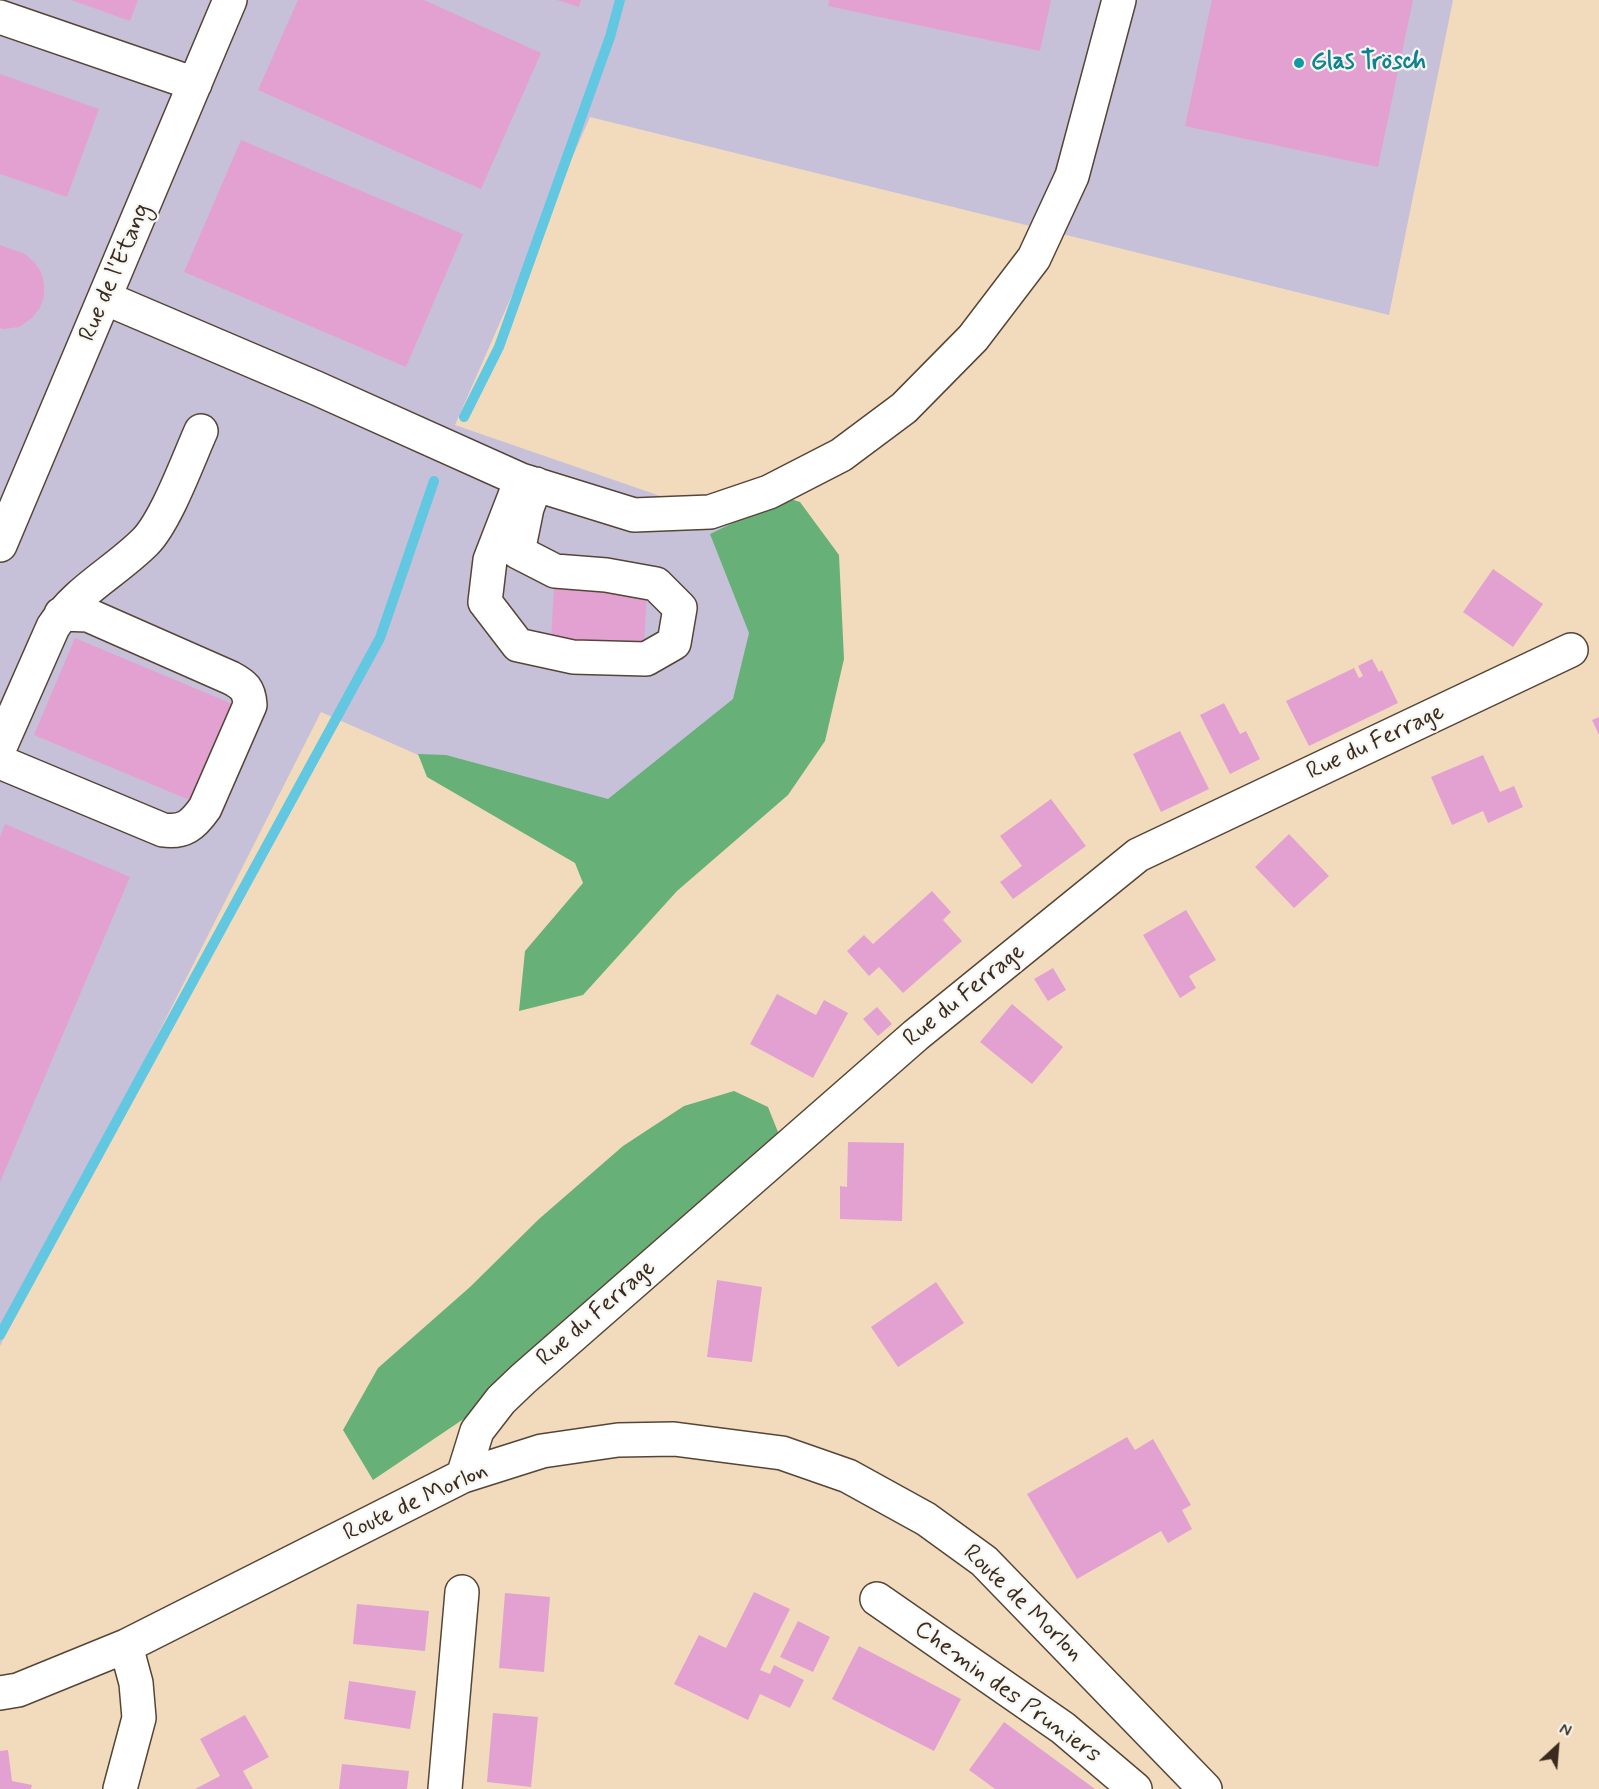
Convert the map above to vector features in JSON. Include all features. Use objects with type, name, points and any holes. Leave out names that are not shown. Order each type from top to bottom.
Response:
[{"type":"street","name":"Rue de l'Etang","points":[[0,545],[230,0]]},
{"type":"street","points":[[105,298],[529,482],[634,515],[710,512],[769,492],[841,455],[904,408],[973,338],[1034,258],[1072,176],[1119,0]]},
{"type":"street","points":[[0,17],[195,84]]},
{"type":"street","points":[[0,747],[53,627],[61,614],[146,541],[159,524],[201,431]]},
{"type":"street","points":[[529,482],[527,508],[518,552],[555,571],[606,575],[656,584],[680,608],[674,643],[646,659],[573,657],[518,645],[485,602],[490,560],[529,482]]},
{"type":"street","points":[[0,762],[163,830],[174,832],[194,824],[205,808],[250,705],[249,693],[245,686],[231,678],[88,615],[61,614]]},
{"type":"street","name":"Rue du Ferrage","points":[[463,1476],[477,1431],[501,1400],[523,1379],[915,1035],[1138,855],[1571,650]]},
{"type":"street","name":"Route de Morlon","points":[[0,1693],[18,1690],[126,1646],[463,1476],[542,1451],[618,1440],[674,1439],[782,1453],[848,1476],[926,1519],[984,1561],[1205,1789]]},
{"type":"street","points":[[445,1789],[462,1592]]},
{"type":"street","name":"Chemin des Pruniers","points":[[877,1599],[1063,1728],[1135,1789]]},
{"type":"street","points":[[120,1789],[139,1718],[136,1683],[126,1646]]},
{"type":"shaded area","points":[[0,0],[1453,0],[1389,315],[590,117],[455,425],[805,546],[794,709],[617,843],[321,712],[0,1346]]},
{"type":"green space","points":[[769,492],[800,502],[839,555],[844,659],[825,741],[788,795],[677,891],[583,995],[519,1011],[525,951],[583,883],[575,863],[427,777],[418,754],[446,755],[608,799],[733,699],[749,633],[710,534],[735,522]]},
{"type":"green space","points":[[734,1091],[768,1107],[780,1137],[523,1379],[373,1480],[343,1430],[378,1368],[470,1287],[539,1219],[623,1146],[684,1106]]},
{"type":"building","points":[[71,0],[138,0],[130,21]]},
{"type":"building","points":[[298,0],[424,0],[541,53],[481,189],[258,90]]},
{"type":"building","points":[[557,0],[581,0],[579,7]]},
{"type":"building","points":[[829,0],[1051,0],[1040,51],[828,6]]},
{"type":"building","name":"Glas Trösch","points":[[1212,0],[1413,0],[1378,167],[1185,126]]},
{"type":"building","points":[[0,74],[99,109],[67,197],[0,174]]},
{"type":"building","points":[[241,140],[463,234],[406,367],[184,272]]},
{"type":"building","points":[[0,245],[25,254],[41,272],[44,284],[44,296],[40,308],[32,318],[19,327],[0,328]]},
{"type":"building","points":[[1493,569],[1543,604],[1513,647],[1463,612]]},
{"type":"building","points":[[554,588],[647,594],[644,646],[551,639]]},
{"type":"building","points":[[75,638],[235,705],[194,802],[34,735]]},
{"type":"building","points":[[1372,659],[1379,672],[1382,670],[1398,703],[1309,746],[1286,701],[1354,668],[1359,678],[1363,676],[1358,666]]},
{"type":"building","points":[[1224,703],[1240,734],[1246,731],[1260,759],[1230,774],[1200,715]]},
{"type":"building","points":[[1599,717],[1599,735],[1592,720]]},
{"type":"building","points":[[1180,731],[1209,789],[1161,812],[1133,754]]},
{"type":"building","points":[[1483,755],[1500,792],[1514,786],[1523,807],[1488,823],[1483,811],[1452,825],[1431,777]]},
{"type":"building","points":[[1051,799],[1086,846],[1013,899],[1000,882],[1022,866],[1000,836]]},
{"type":"building","points":[[5,824],[130,877],[0,1182],[0,837]]},
{"type":"building","points":[[1289,834],[1329,876],[1294,908],[1255,867]]},
{"type":"building","points":[[932,891],[951,912],[943,920],[962,941],[903,993],[879,967],[869,976],[847,951],[864,935],[873,944]]},
{"type":"building","points":[[1186,910],[1216,960],[1189,976],[1196,988],[1180,998],[1143,935]]},
{"type":"building","points":[[1053,968],[1066,990],[1048,1001],[1034,979]]},
{"type":"building","points":[[777,994],[816,1015],[824,1000],[848,1013],[813,1078],[750,1044]]},
{"type":"building","points":[[1012,1004],[1063,1047],[1032,1084],[980,1042]]},
{"type":"building","points":[[877,1007],[892,1024],[878,1036],[863,1019]]},
{"type":"building","points":[[848,1142],[904,1143],[902,1221],[840,1219],[840,1186],[847,1187]]},
{"type":"building","points":[[717,1280],[762,1287],[752,1362],[707,1357]]},
{"type":"building","points":[[936,1282],[964,1323],[898,1367],[871,1327]]},
{"type":"building","points":[[1127,1437],[1135,1450],[1153,1439],[1191,1505],[1182,1510],[1192,1529],[1168,1543],[1161,1531],[1077,1579],[1027,1494]]},
{"type":"building","points":[[754,1592],[790,1609],[760,1670],[770,1674],[774,1665],[804,1680],[790,1708],[760,1694],[748,1720],[674,1684],[699,1635],[726,1648]]},
{"type":"building","points":[[505,1593],[550,1597],[544,1672],[499,1668]]},
{"type":"building","points":[[357,1604],[429,1611],[425,1651],[353,1644]]},
{"type":"building","points":[[798,1621],[830,1637],[813,1672],[780,1657]]},
{"type":"building","points":[[859,1646],[961,1699],[934,1751],[832,1699]]},
{"type":"building","points":[[349,1681],[416,1691],[410,1729],[344,1719]]},
{"type":"building","points":[[493,1713],[538,1717],[531,1787],[487,1782]]},
{"type":"building","points":[[245,1715],[269,1757],[243,1771],[253,1789],[195,1789],[220,1776],[200,1739]]},
{"type":"building","points":[[1004,1722],[1095,1789],[995,1789],[969,1770]]},
{"type":"building","points":[[8,1750],[12,1781],[32,1785],[31,1789],[0,1789],[0,1751]]},
{"type":"building","points":[[342,1764],[409,1771],[407,1789],[339,1789]]},
{"type":"waterway","points":[[464,417],[499,347],[610,37],[620,0]]},
{"type":"waterway","points":[[0,1335],[380,638],[434,481]]},
{"type":"place","name":"Glas Trösch","points":[[1299,63]]}]
